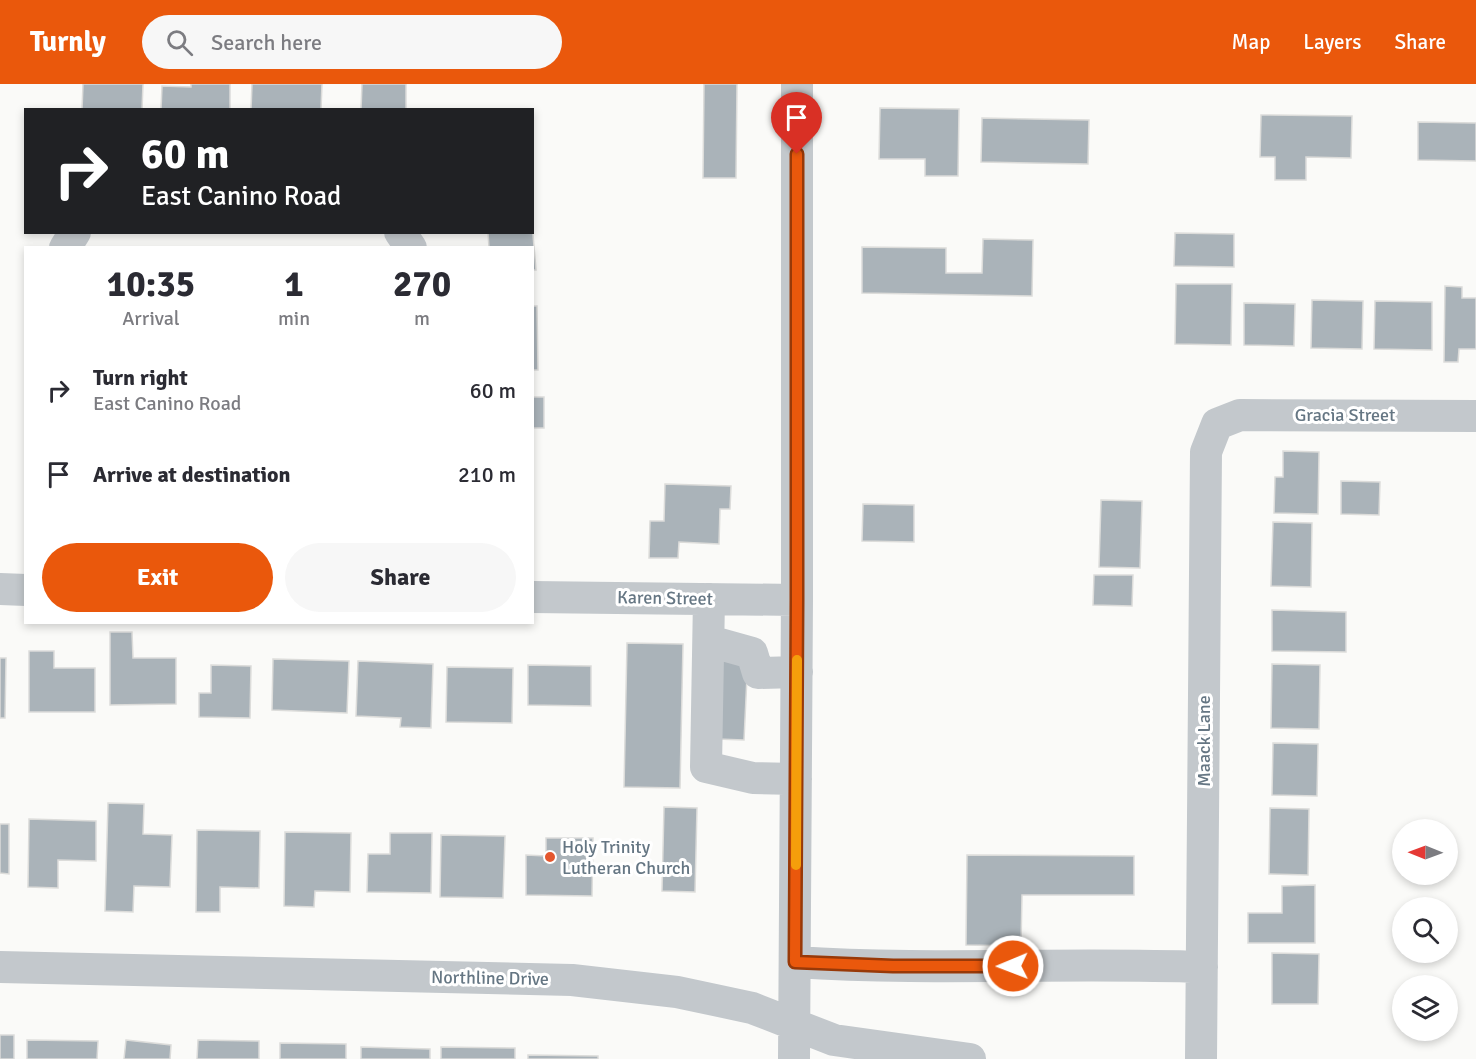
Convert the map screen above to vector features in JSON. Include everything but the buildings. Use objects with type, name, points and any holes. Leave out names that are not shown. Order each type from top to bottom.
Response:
[{"type":"street","points":[[794,1059],[797,672],[797,84]]},
{"type":"street","name":"Gracia Street","points":[[1217,424],[1240,414],[1476,416]]},
{"type":"street","name":"Maack Lane","points":[[1201,1059],[1206,452],[1217,424]]},
{"type":"street","points":[[0,589],[24,590]]},
{"type":"street","name":"Karen Street","points":[[534,597],[797,600]]},
{"type":"street","points":[[710,599],[706,767],[753,778],[796,779]]},
{"type":"street","points":[[709,641],[752,652],[758,673],[797,672]]},
{"type":"street","points":[[795,962],[893,966],[1202,967]]},
{"type":"street","name":"Northline Drive","points":[[0,967],[572,980],[676,992],[752,1008],[834,1040],[970,1059]]},
{"type":"slow traffic","points":[[796,865],[797,660]]},
{"type":"place","name":"Holy Trinity Lutheran Church","points":[[550,857]]},
{"type":"route","points":[[797,154],[795,962],[893,966],[1013,966]]}]
